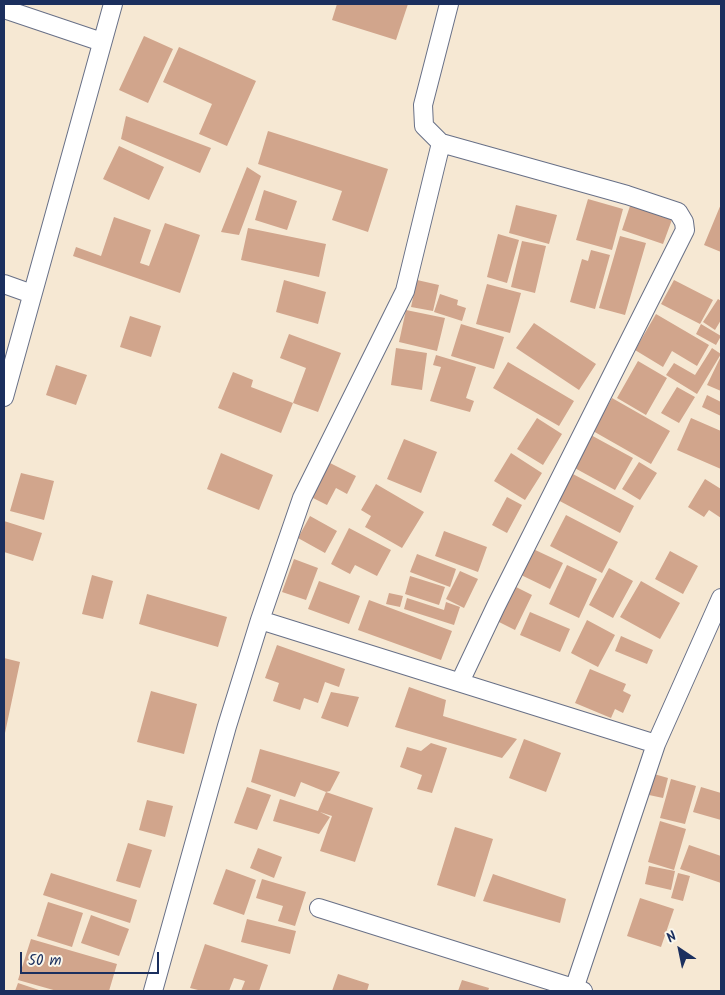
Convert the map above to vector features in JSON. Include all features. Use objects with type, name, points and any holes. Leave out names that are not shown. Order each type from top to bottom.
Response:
[{"type":"street","points":[[4,397],[113,4]]},
{"type":"street","points":[[449,4],[423,105],[424,126],[441,143],[627,195],[678,212],[684,222],[685,230],[496,606],[460,682]]},
{"type":"street","points":[[4,9],[102,42]]},
{"type":"street","points":[[153,991],[227,726],[260,620],[302,498],[404,291],[441,143]]},
{"type":"street","points":[[4,284],[32,294]]},
{"type":"street","points":[[320,908],[578,990],[656,744],[721,598]]},
{"type":"street","points":[[260,620],[656,744]]},
{"type":"building","points":[[337,4],[408,4],[396,40],[332,20]]},
{"type":"building","points":[[144,36],[173,49],[148,103],[119,90]]},
{"type":"building","points":[[179,47],[256,81],[227,146],[199,134],[212,104],[163,82]]},
{"type":"building","points":[[126,116],[211,148],[200,173],[121,139]]},
{"type":"building","points":[[268,131],[388,169],[368,232],[332,220],[342,191],[258,164]]},
{"type":"building","points":[[119,146],[164,167],[149,200],[103,179]]},
{"type":"building","points":[[247,167],[261,176],[239,235],[221,232]]},
{"type":"building","points":[[264,190],[297,201],[287,230],[255,220]]},
{"type":"building","points":[[588,199],[623,209],[612,250],[576,240]]},
{"type":"building","points":[[631,203],[673,217],[663,244],[622,230]]},
{"type":"building","points":[[721,204],[721,252],[704,245]]},
{"type":"building","points":[[516,205],[557,215],[549,244],[509,233]]},
{"type":"building","points":[[114,217],[151,230],[140,263],[149,266],[165,223],[200,235],[180,293],[73,256],[76,247],[101,256]]},
{"type":"building","points":[[248,228],[326,244],[319,277],[241,260]]},
{"type":"building","points":[[498,234],[519,240],[507,283],[487,277]]},
{"type":"building","points":[[620,236],[646,243],[625,315],[599,308]]},
{"type":"building","points":[[522,241],[546,246],[535,293],[511,287]]},
{"type":"building","points":[[591,250],[610,255],[595,309],[570,302],[582,259],[588,261]]},
{"type":"building","points":[[284,280],[326,292],[318,324],[276,312]]},
{"type":"building","points":[[417,280],[439,285],[433,311],[411,307]]},
{"type":"building","points":[[674,280],[713,300],[700,324],[661,304]]},
{"type":"building","points":[[487,284],[521,293],[510,333],[476,324]]},
{"type":"building","points":[[440,294],[458,300],[457,305],[466,308],[462,321],[434,312]]},
{"type":"building","points":[[718,299],[721,301],[721,320],[715,330],[703,322]]},
{"type":"building","points":[[406,310],[445,318],[437,351],[399,342]]},
{"type":"building","points":[[656,314],[709,345],[697,366],[672,351],[663,367],[635,350]]},
{"type":"building","points":[[130,316],[161,326],[151,357],[120,347]]},
{"type":"building","points":[[534,323],[596,364],[579,390],[516,348]]},
{"type":"building","points":[[461,324],[504,337],[494,369],[451,356]]},
{"type":"building","points":[[701,324],[721,336],[716,345],[696,334]]},
{"type":"building","points":[[289,334],[341,353],[318,412],[293,403],[306,368],[280,358]]},
{"type":"building","points":[[396,348],[427,353],[422,390],[391,385]]},
{"type":"building","points":[[712,348],[721,354],[697,394],[666,375],[674,363],[695,375]]},
{"type":"building","points":[[436,355],[476,367],[466,398],[474,401],[470,412],[430,401],[441,367],[433,365]]},
{"type":"building","points":[[721,356],[721,391],[707,385]]},
{"type":"building","points":[[638,361],[667,378],[646,415],[617,398]]},
{"type":"building","points":[[508,362],[574,401],[559,426],[493,388]]},
{"type":"building","points":[[56,365],[87,375],[76,405],[46,395]]},
{"type":"building","points":[[233,372],[253,380],[251,387],[293,403],[281,433],[218,408]]},
{"type":"building","points":[[677,387],[695,397],[679,423],[661,413]]},
{"type":"building","points":[[707,395],[721,402],[721,416],[702,407]]},
{"type":"building","points":[[612,398],[670,431],[651,464],[593,431]]},
{"type":"building","points":[[537,418],[562,434],[543,465],[517,449]]},
{"type":"building","points":[[691,418],[721,431],[721,469],[677,450]]},
{"type":"building","points":[[589,434],[633,458],[615,490],[571,466]]},
{"type":"building","points":[[404,439],[437,452],[421,493],[387,479]]},
{"type":"building","points":[[221,453],[273,475],[259,510],[207,489]]},
{"type":"building","points":[[511,453],[542,473],[525,500],[494,481]]},
{"type":"building","points":[[326,461],[356,476],[347,494],[336,488],[327,505],[309,496]]},
{"type":"building","points":[[639,462],[657,473],[640,500],[622,489]]},
{"type":"building","points":[[569,472],[634,506],[620,533],[554,498]]},
{"type":"building","points":[[21,473],[54,481],[44,520],[10,511]]},
{"type":"building","points":[[705,479],[721,489],[721,518],[709,510],[704,517],[688,507]]},
{"type":"building","points":[[376,484],[424,512],[402,548],[365,527],[371,516],[361,510]]},
{"type":"building","points":[[507,497],[522,505],[507,533],[492,525]]},
{"type":"building","points":[[566,515],[618,542],[602,573],[550,546]]},
{"type":"building","points":[[310,516],[337,531],[325,553],[298,538]]},
{"type":"building","points":[[4,521],[42,533],[33,561],[4,552]]},
{"type":"building","points":[[349,528],[391,550],[377,576],[355,565],[350,574],[331,564]]},
{"type":"building","points":[[444,531],[487,547],[478,572],[435,556]]},
{"type":"building","points":[[531,548],[563,563],[550,589],[519,574]]},
{"type":"building","points":[[670,551],[698,566],[683,594],[655,579]]},
{"type":"building","points":[[417,554],[456,569],[450,587],[410,572]]},
{"type":"building","points":[[294,559],[318,568],[306,600],[282,592]]},
{"type":"building","points":[[567,565],[597,579],[579,618],[549,604]]},
{"type":"building","points":[[609,568],[633,581],[613,618],[589,605]]},
{"type":"building","points":[[460,571],[478,579],[464,608],[446,599]]},
{"type":"building","points":[[92,575],[113,581],[103,619],[82,614]]},
{"type":"building","points":[[410,576],[445,587],[439,605],[405,594]]},
{"type":"building","points":[[319,581],[360,596],[349,624],[308,609]]},
{"type":"building","points":[[641,581],[680,603],[660,639],[620,617]]},
{"type":"building","points":[[512,585],[532,595],[515,630],[495,620]]},
{"type":"building","points":[[389,593],[403,596],[400,607],[386,604]]},
{"type":"building","points":[[147,594],[227,617],[218,647],[139,624]]},
{"type":"building","points":[[407,598],[444,610],[446,602],[460,607],[454,625],[404,609]]},
{"type":"building","points":[[369,600],[452,631],[441,660],[358,630]]},
{"type":"building","points":[[530,612],[570,629],[560,652],[520,635]]},
{"type":"building","points":[[587,620],[615,635],[598,667],[571,653]]},
{"type":"building","points":[[621,636],[653,650],[647,664],[615,651]]},
{"type":"building","points":[[277,645],[345,669],[339,687],[325,682],[318,703],[304,698],[300,710],[273,701],[279,683],[265,678]]},
{"type":"building","points":[[4,658],[20,662],[5,733],[4,733]]},
{"type":"building","points":[[590,669],[626,684],[623,691],[631,695],[623,713],[615,709],[611,718],[575,703]]},
{"type":"building","points":[[409,687],[446,700],[443,716],[517,739],[502,758],[395,727]]},
{"type":"building","points":[[151,691],[197,704],[184,754],[137,742]]},
{"type":"building","points":[[331,692],[359,697],[348,727],[321,718]]},
{"type":"building","points":[[524,739],[561,753],[546,792],[509,778]]},
{"type":"building","points":[[431,743],[447,748],[432,793],[417,789],[422,775],[400,767],[407,747],[421,751]]},
{"type":"building","points":[[260,749],[340,772],[330,791],[326,792],[301,782],[295,797],[251,782]]},
{"type":"building","points":[[654,774],[668,778],[663,798],[649,795]]},
{"type":"building","points":[[671,779],[696,786],[685,824],[660,818]]},
{"type":"building","points":[[247,787],[271,795],[257,830],[234,823]]},
{"type":"building","points":[[701,787],[721,793],[721,820],[693,812]]},
{"type":"building","points":[[326,792],[373,808],[355,862],[320,851],[332,816],[320,812],[330,817],[319,834],[273,821],[280,799],[318,811]]},
{"type":"building","points":[[147,800],[173,806],[165,837],[139,830]]},
{"type":"building","points":[[660,821],[686,829],[674,870],[648,862]]},
{"type":"building","points":[[455,827],[493,839],[475,897],[437,885]]},
{"type":"building","points":[[128,843],[152,850],[140,888],[116,881]]},
{"type":"building","points":[[689,845],[721,856],[721,883],[680,869]]},
{"type":"building","points":[[258,848],[282,857],[274,878],[250,868]]},
{"type":"building","points":[[649,866],[675,871],[671,890],[645,884]]},
{"type":"building","points":[[226,869],[256,880],[244,915],[213,904]]},
{"type":"building","points":[[51,873],[137,900],[130,923],[43,895]]},
{"type":"building","points":[[678,873],[690,876],[683,901],[671,898]]},
{"type":"building","points":[[493,874],[566,899],[560,923],[483,901]]},
{"type":"building","points":[[262,879],[306,892],[295,926],[278,921],[283,906],[256,898]]},
{"type":"building","points":[[640,898],[674,909],[661,947],[627,936]]},
{"type":"building","points":[[48,902],[83,913],[72,947],[37,936]]},
{"type":"building","points":[[91,915],[129,929],[119,956],[81,943]]},
{"type":"building","points":[[247,919],[296,931],[290,954],[241,942]]},
{"type":"building","points":[[31,939],[117,964],[109,991],[57,991],[18,980]]},
{"type":"building","points":[[205,944],[268,965],[259,991],[241,991],[245,981],[234,978],[229,991],[202,991],[190,988]]},
{"type":"building","points":[[338,974],[369,984],[367,991],[332,991]]},
{"type":"building","points":[[462,980],[489,988],[488,991],[458,991]]},
{"type":"building","points":[[18,983],[42,991],[15,991]]}]
